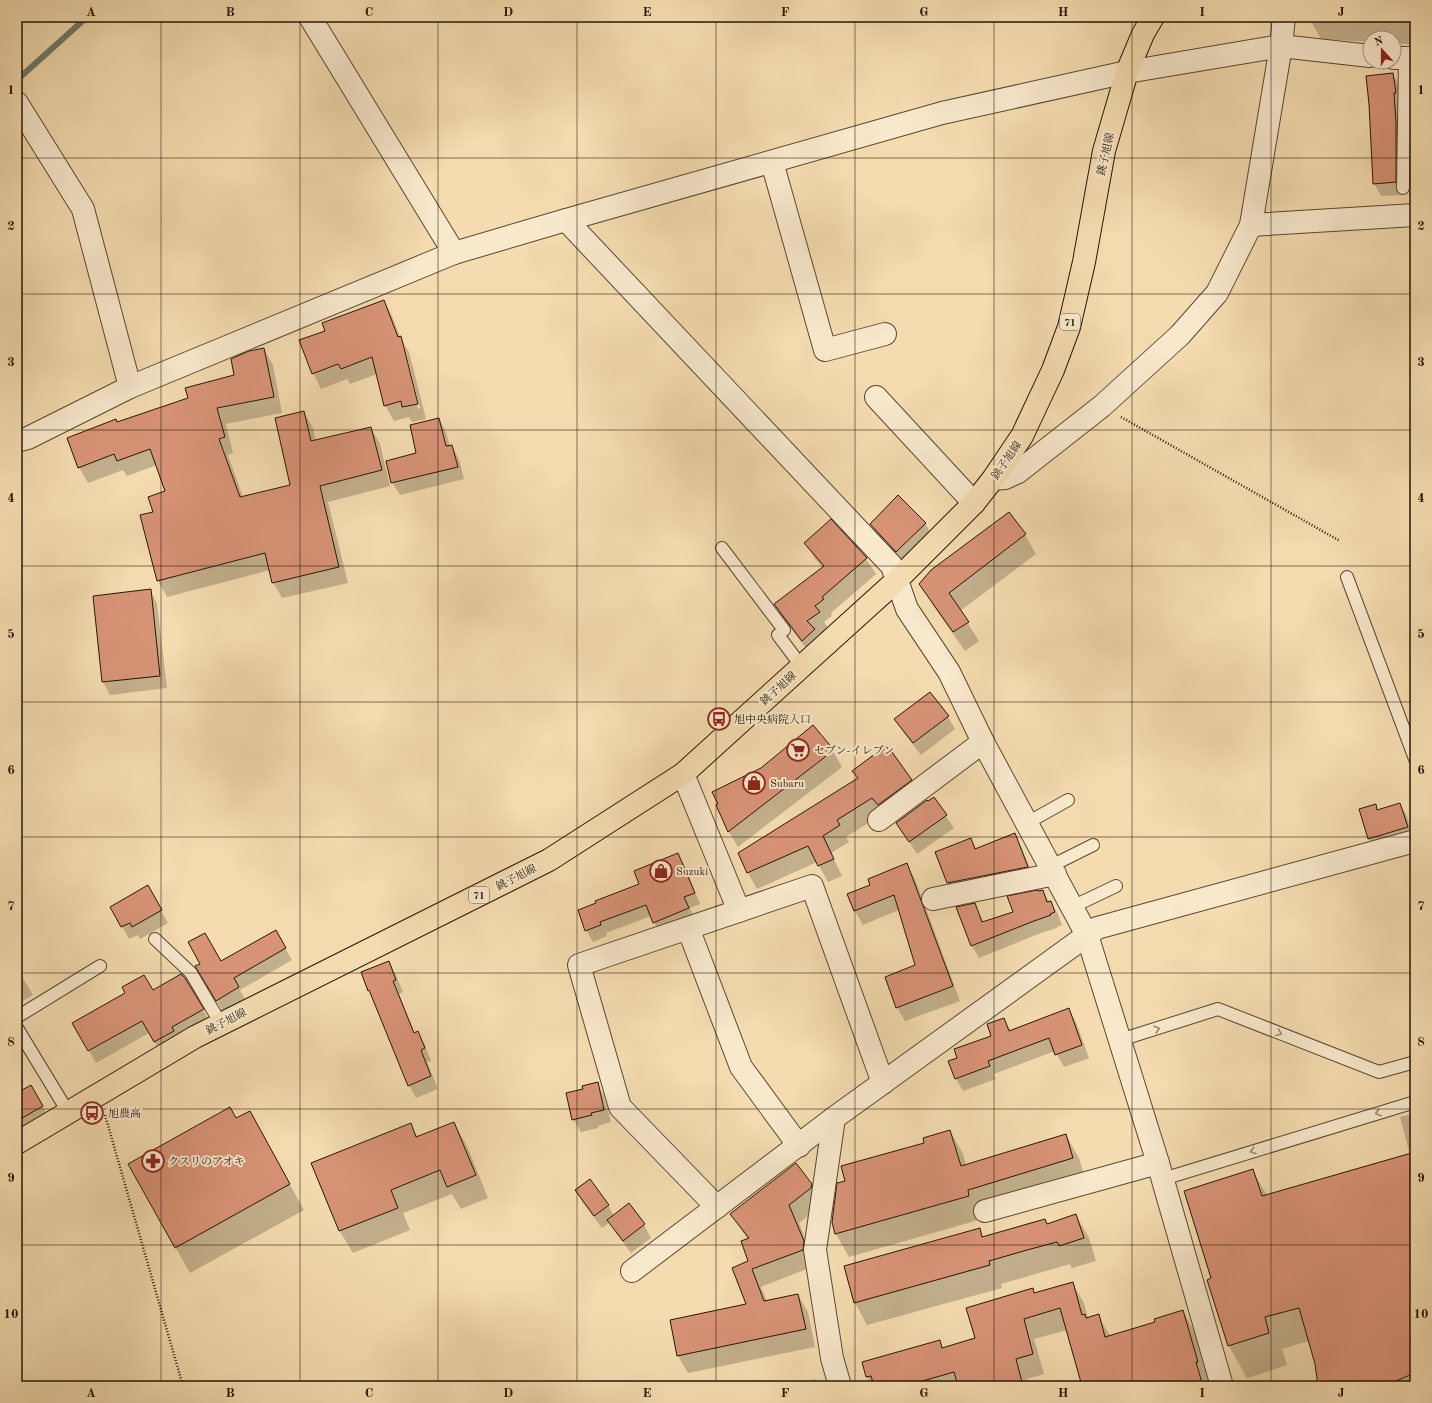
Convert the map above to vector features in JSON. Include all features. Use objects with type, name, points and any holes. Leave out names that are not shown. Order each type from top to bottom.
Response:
[{"type":"main road","name":"銚子旭線","points":[[17,1143],[195,1037],[550,860],[683,774],[896,581],[974,503],[993,479],[1022,436],[1053,370],[1069,327],[1084,262],[1104,151],[1127,72],[1152,17]]},
{"type":"street","points":[[310,17],[454,253]]},
{"type":"street","points":[[993,479],[1005,478],[1018,472],[1102,406],[1180,335],[1217,294],[1251,225],[1281,46],[1284,17]]},
{"type":"street","points":[[17,441],[28,438],[130,387],[454,253],[566,220],[942,113],[1127,72],[1281,46],[1362,55]]},
{"type":"street","points":[[17,103],[83,209],[130,387]]},
{"type":"street","points":[[772,162],[825,350],[885,334]]},
{"type":"street","points":[[1251,225],[1415,215]]},
{"type":"street","points":[[566,220],[892,566],[907,609],[949,672],[983,742],[1088,935],[1160,1171],[1222,1386]]},
{"type":"street","points":[[876,397],[974,503]]},
{"type":"street","points":[[879,820],[983,742]]},
{"type":"street","points":[[683,774],[739,911]]},
{"type":"street","points":[[632,1271],[834,1118],[1096,928],[1415,841]]},
{"type":"street","points":[[933,899],[1053,870]]},
{"type":"street","points":[[717,1207],[620,1107],[579,965],[812,886],[883,1083]]},
{"type":"street","points":[[688,928],[741,1067],[799,1146]]},
{"type":"street","points":[[834,1118],[815,1250],[832,1358],[840,1386]]},
{"type":"street","points":[[985,1211],[1160,1171]]},
{"type":"lane","points":[[1403,188],[1405,59]]},
{"type":"lane","points":[[722,548],[784,630],[778,635],[802,667]]},
{"type":"lane","points":[[1347,577],[1415,759]]},
{"type":"lane","points":[[1027,823],[1068,800]]},
{"type":"lane","points":[[1053,870],[1093,845]]},
{"type":"lane","points":[[1072,907],[1116,886]]},
{"type":"lane","points":[[155,939],[191,973],[221,1024]]},
{"type":"lane","points":[[17,1017],[100,966]]},
{"type":"lane","points":[[1120,1040],[1218,1009],[1379,1072],[1415,1062]]},
{"type":"lane","points":[[17,1028],[68,1112]]},
{"type":"lane","points":[[1160,1171],[1415,1102]]},
{"type":"path","points":[[1102,406],[1340,541]]},
{"type":"path","points":[[99,1093],[183,1386]]},
{"type":"building","points":[[1393,73],[1396,93],[1394,93],[1396,122],[1396,182],[1373,184],[1366,76]]},
{"type":"building","points":[[384,300],[398,337],[401,336],[418,404],[402,407],[401,401],[384,406],[372,357],[341,369],[338,364],[312,374],[299,340],[325,331],[322,323]]},
{"type":"building","points":[[264,348],[274,397],[217,408],[225,437],[219,439],[240,497],[290,485],[275,418],[304,411],[311,441],[371,427],[382,470],[320,486],[339,567],[272,583],[265,553],[157,581],[140,515],[153,512],[148,497],[165,491],[150,449],[117,461],[114,454],[78,468],[67,438],[116,419],[117,422],[188,398],[185,388],[234,375],[231,359],[249,351]]},
{"type":"building","points":[[439,418],[446,446],[452,445],[458,467],[391,483],[386,461],[416,453],[410,425]]},
{"type":"building","points":[[898,495],[926,523],[896,552],[870,524]]},
{"type":"building","points":[[1009,512],[1026,534],[949,593],[969,622],[953,632],[919,584],[931,570]]},
{"type":"building","points":[[831,519],[867,558],[822,597],[824,599],[815,606],[820,612],[807,621],[815,629],[802,641],[774,604],[824,566],[804,543]]},
{"type":"building","points":[[151,589],[160,676],[102,682],[93,596]]},
{"type":"building","points":[[930,692],[949,716],[913,743],[894,719]]},
{"type":"building","points":[[813,725],[834,750],[728,832],[712,792],[761,768]]},
{"type":"building","points":[[887,745],[912,780],[878,805],[872,798],[837,820],[840,825],[823,836],[834,859],[818,866],[808,846],[747,873],[738,853],[858,778],[852,771]]},
{"type":"building","points":[[934,797],[947,815],[909,842],[896,823],[927,800],[928,801]]},
{"type":"building","points":[[1400,803],[1408,827],[1368,839],[1359,809],[1376,804],[1377,810]]},
{"type":"building","points":[[1015,833],[1028,867],[947,883],[935,852],[971,838],[975,849]]},
{"type":"building","points":[[678,853],[695,893],[684,897],[689,908],[653,923],[646,905],[600,922],[601,925],[585,931],[578,910],[596,903],[595,901],[639,884],[634,871]]},
{"type":"building","points":[[907,863],[953,986],[896,1008],[885,977],[915,965],[894,895],[854,911],[847,894],[870,885],[868,879]]},
{"type":"building","points":[[148,885],[162,910],[132,927],[130,923],[121,927],[110,907]]},
{"type":"building","points":[[1043,890],[1047,902],[1051,901],[1055,912],[1050,914],[1051,915],[971,946],[956,907],[975,903],[982,922],[1013,912],[1007,896]]},
{"type":"building","points":[[276,930],[286,948],[234,978],[239,987],[216,1001],[195,966],[200,964],[188,942],[205,933],[221,961]]},
{"type":"building","points":[[389,961],[396,980],[393,981],[414,1033],[418,1031],[425,1048],[421,1050],[431,1076],[408,1086],[361,972]]},
{"type":"building","points":[[181,974],[204,1009],[172,1027],[174,1031],[154,1042],[142,1021],[88,1051],[72,1023],[125,993],[122,987],[144,975],[153,990]]},
{"type":"building","points":[[1069,1008],[1082,1045],[1055,1055],[1049,1038],[988,1061],[990,1066],[955,1079],[948,1061],[957,1058],[954,1049],[991,1036],[987,1024],[1004,1018],[1009,1031]]},
{"type":"building","points":[[598,1082],[604,1110],[572,1120],[566,1093],[583,1089],[582,1086]]},
{"type":"building","points":[[31,1085],[43,1106],[17,1121],[17,1093]]},
{"type":"building","points":[[230,1107],[236,1118],[250,1111],[290,1184],[175,1248],[128,1164]]},
{"type":"building","points":[[454,1122],[476,1175],[447,1187],[440,1170],[391,1190],[398,1208],[339,1231],[311,1163],[411,1123],[416,1137]]},
{"type":"building","points":[[950,1130],[961,1166],[1066,1134],[1073,1158],[968,1190],[969,1196],[835,1234],[832,1222],[837,1183],[845,1181],[841,1166],[924,1143],[923,1138]]},
{"type":"building","points":[[1415,1152],[1415,1373],[1384,1386],[1318,1386],[1315,1364],[1299,1308],[1265,1317],[1269,1333],[1228,1346],[1207,1280],[1211,1278],[1184,1191],[1253,1169],[1262,1196]]},
{"type":"building","points":[[796,1163],[812,1184],[811,1188],[789,1205],[804,1241],[803,1250],[752,1269],[764,1301],[798,1294],[806,1329],[677,1356],[670,1320],[746,1304],[732,1268],[748,1261],[741,1241],[749,1238],[730,1214]]},
{"type":"building","points":[[590,1179],[609,1205],[594,1216],[575,1190]]},
{"type":"building","points":[[629,1203],[645,1224],[623,1241],[607,1220]]},
{"type":"building","points":[[1076,1214],[1084,1238],[1059,1246],[1057,1242],[1027,1250],[989,1261],[990,1265],[854,1303],[844,1266],[980,1228],[982,1237],[1045,1219],[1047,1224]]},
{"type":"building","points":[[1073,1282],[1082,1315],[1085,1314],[1086,1318],[1099,1314],[1105,1337],[1155,1322],[1154,1319],[1183,1310],[1198,1362],[1196,1362],[1203,1386],[1082,1386],[1060,1308],[1024,1319],[1033,1354],[1016,1359],[1023,1386],[958,1386],[954,1372],[905,1386],[874,1386],[871,1376],[866,1377],[862,1362],[940,1340],[942,1348],[975,1338],[966,1308],[1033,1288],[1034,1293]]},
{"type":"waterway","points":[[17,80],[87,17]]},
{"type":"place","name":"旭中央病院入口","points":[[719,719]]},
{"type":"place","name":"セブン-イレブン","points":[[798,750]]},
{"type":"place","name":"Subaru","points":[[754,783]]},
{"type":"place","name":"Suzuki","points":[[661,871]]},
{"type":"place","name":"旭農高","points":[[92,1113]]},
{"type":"place","name":"クスリのアオキ","points":[[153,1161]]}]
